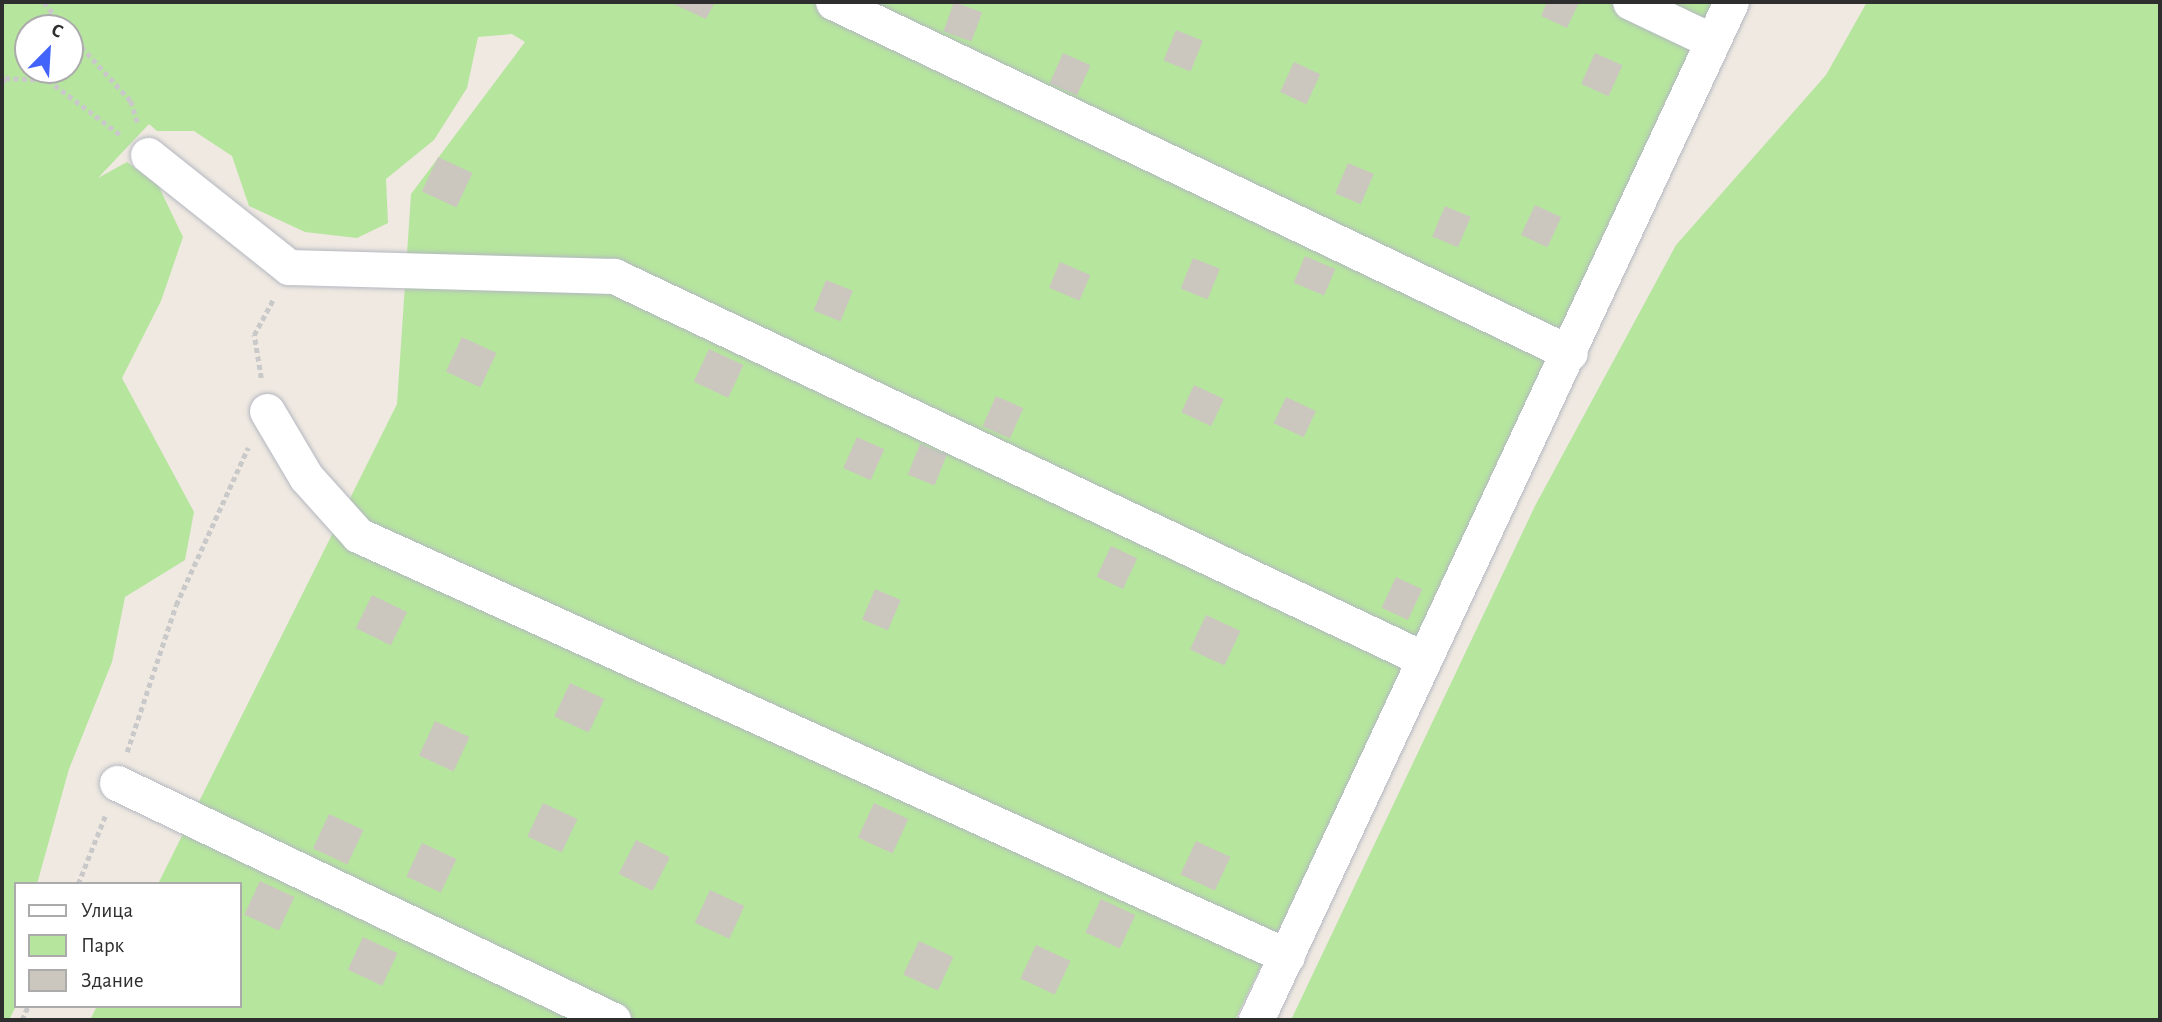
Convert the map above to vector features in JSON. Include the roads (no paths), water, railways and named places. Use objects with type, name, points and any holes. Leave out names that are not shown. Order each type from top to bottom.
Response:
[{"type":"street","points":[[833,2],[1570,353]]},
{"type":"street","points":[[1630,2],[1712,41]]},
{"type":"street","points":[[1256,1020],[1570,353],[1731,2]]},
{"type":"street","points":[[148,155],[289,267],[614,276],[1424,659]]},
{"type":"street","points":[[267,411],[306,477],[358,535],[1287,956]]},
{"type":"street","points":[[117,783],[613,1020]]}]
